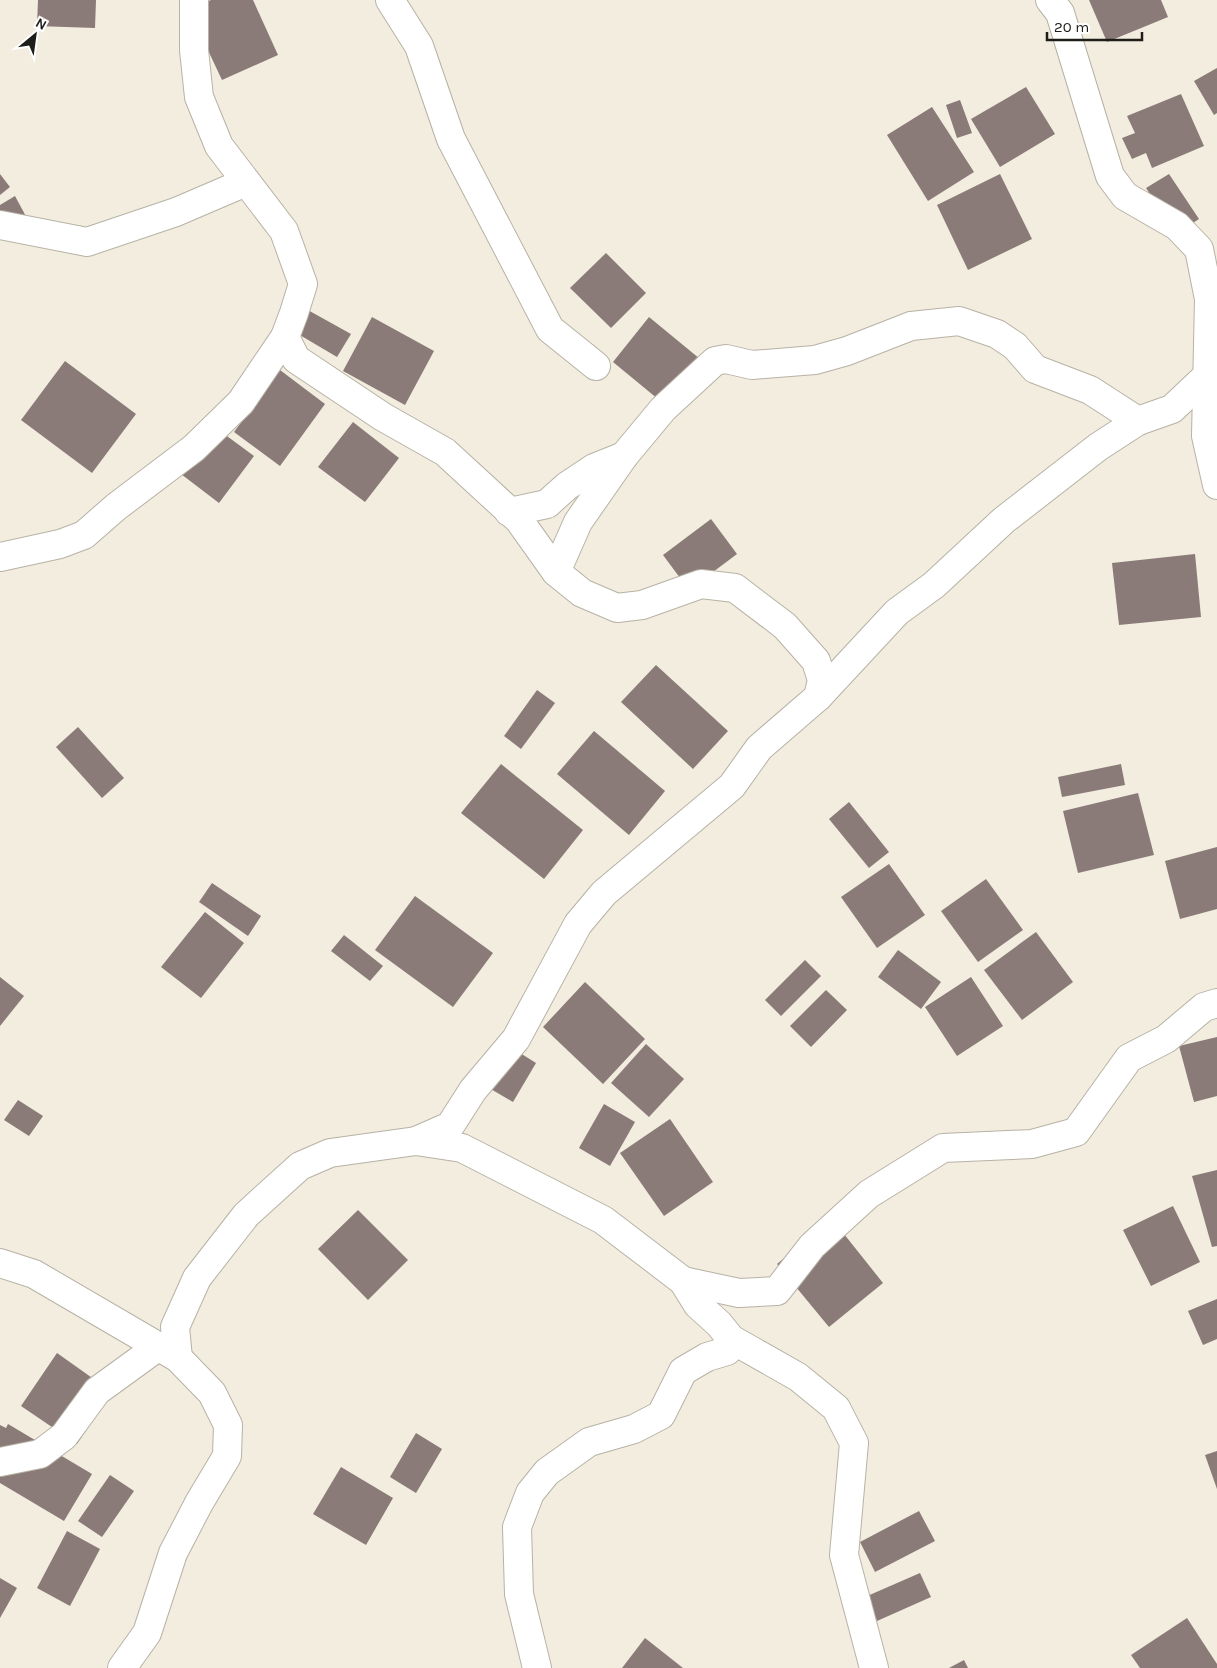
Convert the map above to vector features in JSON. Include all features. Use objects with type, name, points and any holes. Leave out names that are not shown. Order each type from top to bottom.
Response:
[{"type":"street","points":[[0,557],[60,544],[84,535],[116,507],[194,448],[241,402],[285,337],[303,284],[284,231],[219,146],[199,97],[194,50],[194,0]]},
{"type":"street","points":[[390,0],[419,46],[451,139],[550,329],[596,366]]},
{"type":"street","points":[[1050,0],[1060,13],[1110,176],[1125,196],[1177,226],[1199,249],[1209,299],[1206,436],[1217,485]]},
{"type":"street","points":[[0,225],[87,242],[176,212],[246,182]]},
{"type":"street","points":[[556,572],[578,522],[624,456],[663,409],[714,361],[726,359],[752,364],[815,360],[847,351],[911,326],[959,321],[997,334],[1015,346],[1035,369],[1090,390],[1138,421]]},
{"type":"street","points":[[285,337],[296,359],[383,417],[445,452],[519,520],[556,572],[582,593],[617,608],[642,605],[701,584],[735,588],[785,626],[816,661],[822,680],[818,697]]},
{"type":"street","points":[[169,1352],[174,1327],[197,1278],[246,1215],[300,1166],[330,1153],[416,1141],[450,1126],[474,1090],[516,1039],[578,924],[604,893],[732,786],[759,748],[818,697],[896,612],[934,585],[1004,520],[1098,447],[1138,421],[1172,409],[1208,375]]},
{"type":"street","points":[[509,512],[547,504],[567,486],[594,468],[624,456]]},
{"type":"street","points":[[683,1282],[739,1293],[777,1291],[812,1246],[869,1194],[943,1148],[1032,1144],[1076,1132],[1129,1058],[1166,1039],[1204,1007],[1217,1004]]},
{"type":"street","points":[[416,1141],[462,1148],[603,1220],[683,1282],[698,1305],[719,1324],[731,1339],[798,1377],[836,1408],[854,1443],[844,1555],[874,1668]]},
{"type":"street","points":[[0,1263],[34,1274],[169,1352],[212,1393],[228,1425],[226,1456],[198,1503],[173,1553],[147,1633],[122,1668]]},
{"type":"street","points":[[537,1668],[519,1594],[517,1527],[530,1494],[547,1472],[589,1442],[634,1429],[660,1415],[683,1372],[707,1357],[727,1351],[731,1345],[731,1339]]},
{"type":"street","points":[[0,1462],[40,1454],[64,1436],[97,1391],[169,1352]]},
{"type":"building","points":[[38,0],[96,0],[95,28],[37,26]]},
{"type":"building","points":[[211,0],[253,0],[278,55],[222,80],[189,10]]},
{"type":"building","points":[[1089,0],[1161,0],[1168,17],[1107,42]]},
{"type":"building","points":[[1217,68],[1217,113],[1214,115],[1194,81]]},
{"type":"building","points":[[1026,87],[1055,134],[1000,167],[971,119]]},
{"type":"building","points":[[1181,94],[1204,146],[1152,168],[1146,153],[1132,159],[1122,138],[1135,133],[1127,116]]},
{"type":"building","points":[[960,100],[972,133],[957,138],[946,105]]},
{"type":"building","points":[[932,107],[974,172],[928,201],[887,135]]},
{"type":"building","points":[[0,174],[10,187],[0,195]]},
{"type":"building","points":[[1000,174],[1032,239],[968,270],[937,205]]},
{"type":"building","points":[[1169,174],[1199,219],[1176,234],[1146,188]]},
{"type":"building","points":[[15,196],[29,222],[0,238],[0,205]]},
{"type":"building","points":[[606,253],[646,293],[611,328],[570,288]]},
{"type":"building","points":[[306,309],[351,334],[337,357],[293,331]]},
{"type":"building","points":[[372,317],[434,351],[405,405],[343,371]]},
{"type":"building","points":[[649,317],[700,359],[664,404],[613,362]]},
{"type":"building","points":[[65,361],[136,414],[92,473],[21,420]]},
{"type":"building","points":[[280,370],[325,404],[280,466],[234,432]]},
{"type":"building","points":[[353,422],[399,458],[365,502],[318,467]]},
{"type":"building","points":[[216,428],[254,456],[219,503],[181,474]]},
{"type":"building","points":[[711,519],[737,554],[689,590],[663,555]]},
{"type":"building","points":[[1195,554],[1201,617],[1119,625],[1112,563]]},
{"type":"building","points":[[656,665],[728,731],[693,769],[621,702]]},
{"type":"building","points":[[537,690],[555,703],[521,749],[504,736]]},
{"type":"building","points":[[78,727],[124,778],[102,798],[56,747]]},
{"type":"building","points":[[594,731],[665,791],[629,835],[557,774]]},
{"type":"building","points":[[501,764],[583,830],[544,879],[461,813]]},
{"type":"building","points":[[1121,764],[1125,785],[1062,797],[1058,777]]},
{"type":"building","points":[[1138,793],[1154,855],[1078,873],[1063,811]]},
{"type":"building","points":[[849,802],[889,852],[869,868],[829,819]]},
{"type":"building","points":[[1217,847],[1217,909],[1180,919],[1165,861]]},
{"type":"building","points":[[889,864],[925,915],[877,948],[841,897]]},
{"type":"building","points":[[986,879],[1023,930],[978,962],[941,911]]},
{"type":"building","points":[[212,883],[261,916],[248,936],[199,902]]},
{"type":"building","points":[[415,896],[493,953],[453,1007],[375,950]]},
{"type":"building","points":[[205,912],[244,943],[201,998],[161,967]]},
{"type":"building","points":[[1036,932],[1073,982],[1022,1020],[984,970]]},
{"type":"building","points":[[344,935],[383,966],[370,981],[331,951]]},
{"type":"building","points":[[898,950],[941,982],[921,1009],[878,977]]},
{"type":"building","points":[[805,960],[821,976],[781,1016],[765,1000]]},
{"type":"building","points":[[0,977],[24,996],[0,1026]]},
{"type":"building","points":[[971,977],[1003,1026],[957,1056],[925,1007]]},
{"type":"building","points":[[585,982],[645,1039],[603,1084],[543,1027]]},
{"type":"building","points":[[826,990],[847,1010],[811,1047],[790,1026]]},
{"type":"building","points":[[1217,1037],[1217,1096],[1194,1102],[1179,1046]]},
{"type":"building","points":[[646,1044],[684,1079],[649,1117],[611,1083]]},
{"type":"building","points":[[512,1048],[536,1063],[513,1102],[489,1088]]},
{"type":"building","points":[[18,1100],[43,1116],[29,1136],[4,1120]]},
{"type":"building","points":[[604,1104],[635,1122],[610,1166],[579,1148]]},
{"type":"building","points":[[670,1119],[713,1182],[664,1216],[620,1153]]},
{"type":"building","points":[[1217,1170],[1217,1246],[1212,1247],[1192,1176]]},
{"type":"building","points":[[1173,1206],[1200,1262],[1151,1286],[1123,1230]]},
{"type":"building","points":[[358,1210],[408,1260],[368,1300],[318,1249]]},
{"type":"building","points":[[832,1219],[883,1283],[829,1327],[777,1264]]},
{"type":"building","points":[[1217,1299],[1217,1339],[1203,1345],[1188,1311]]},
{"type":"building","points":[[57,1353],[112,1392],[77,1444],[21,1406]]},
{"type":"building","points":[[8,1424],[92,1474],[64,1521],[0,1483],[0,1425],[6,1428]]},
{"type":"building","points":[[416,1433],[442,1449],[416,1493],[390,1477]]},
{"type":"building","points":[[1217,1451],[1217,1489],[1205,1455]]},
{"type":"building","points":[[341,1467],[393,1498],[366,1545],[313,1514]]},
{"type":"building","points":[[110,1475],[134,1491],[102,1537],[78,1521]]},
{"type":"building","points":[[919,1511],[935,1541],[875,1572],[860,1542]]},
{"type":"building","points":[[67,1531],[100,1549],[70,1606],[37,1588]]},
{"type":"building","points":[[920,1573],[931,1597],[877,1621],[865,1597]]},
{"type":"building","points":[[0,1578],[17,1588],[0,1618]]},
{"type":"building","points":[[1187,1618],[1217,1664],[1217,1668],[1140,1668],[1131,1655]]},
{"type":"building","points":[[645,1638],[683,1668],[622,1668]]},
{"type":"building","points":[[964,1660],[968,1668],[949,1668]]}]
